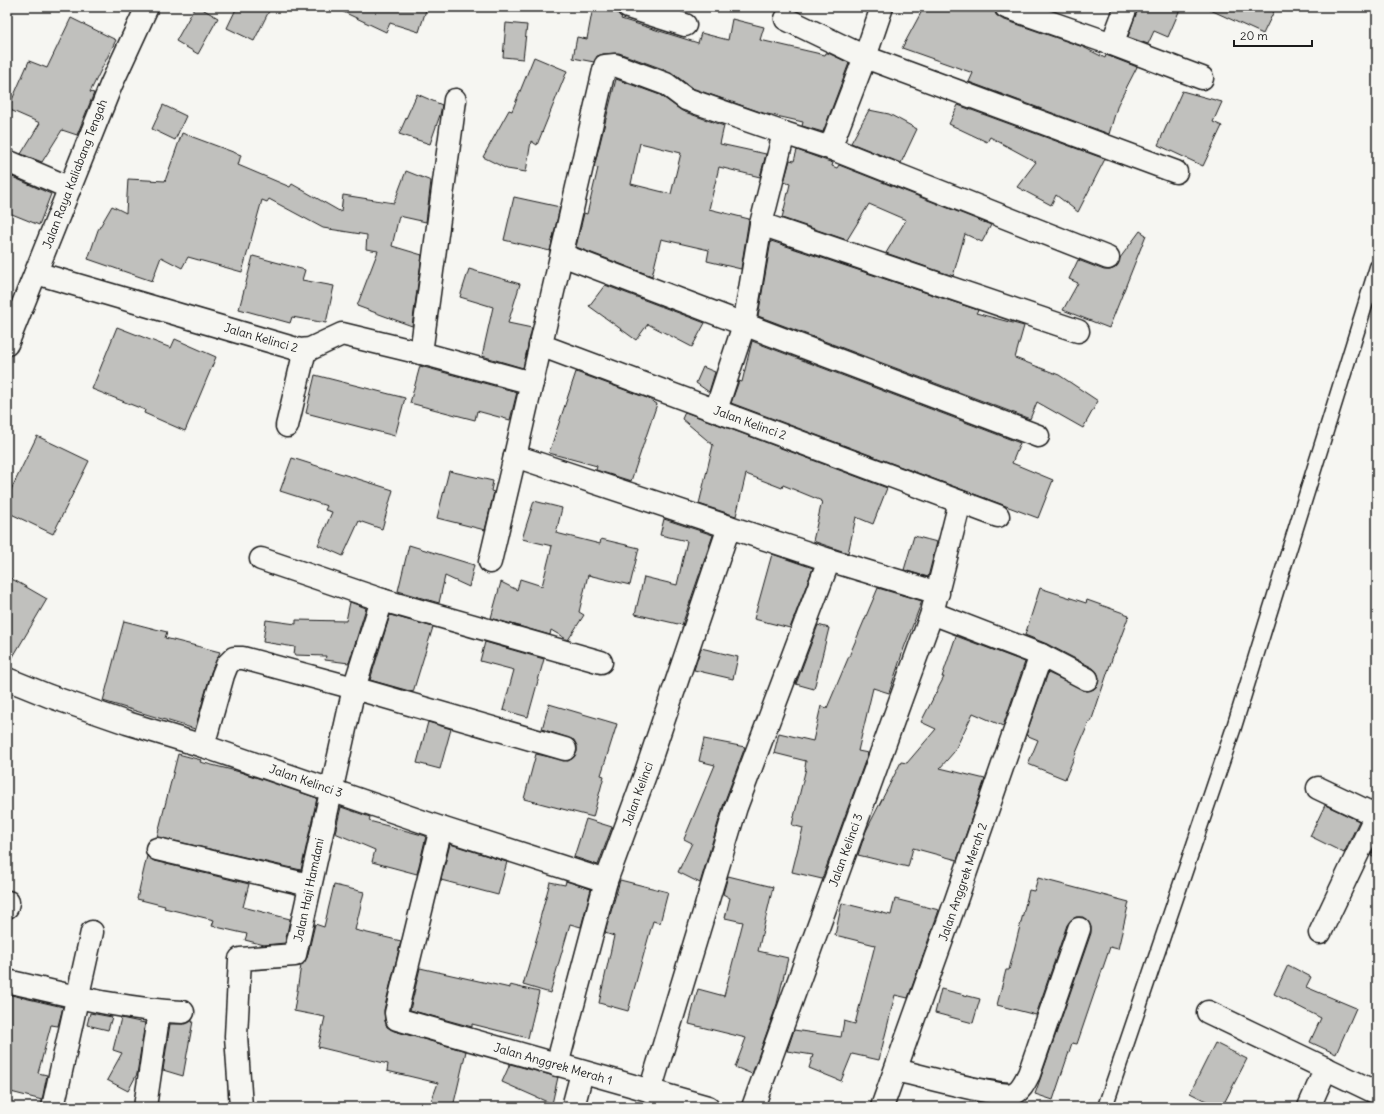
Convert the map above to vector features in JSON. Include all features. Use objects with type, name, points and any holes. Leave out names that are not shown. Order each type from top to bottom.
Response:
[{"type":"street","name":"Jalan Raya Kaliabang Tengah","points":[[7,344],[110,85],[147,7]]},
{"type":"street","points":[[628,7],[685,25]]},
{"type":"street","points":[[830,148],[865,57],[882,7]]},
{"type":"street","points":[[1006,7],[1112,44],[1202,78]]},
{"type":"street","points":[[1112,44],[1126,7]]},
{"type":"street","points":[[786,19],[865,57],[1176,172]]},
{"type":"street","points":[[490,562],[605,66],[615,65],[636,73],[671,87],[686,99],[784,134],[830,148],[1108,258]]},
{"type":"street","points":[[422,353],[455,100]]},
{"type":"street","points":[[716,410],[744,325],[761,224],[784,134]]},
{"type":"street","points":[[7,161],[70,188]]},
{"type":"street","points":[[761,224],[1078,331]]},
{"type":"street","points":[[562,255],[1038,436]]},
{"type":"street","name":"Jalan Kelinci 2","points":[[36,273],[305,350],[342,334],[422,353],[532,383]]},
{"type":"street","name":"Jalan Kelinci 2","points":[[540,345],[998,516]]},
{"type":"street","points":[[287,426],[305,350]]},
{"type":"street","points":[[515,456],[829,560],[935,603],[1087,679]]},
{"type":"street","points":[[935,603],[960,502]]},
{"type":"street","name":"Jalan Kelinci","points":[[557,1066],[606,881],[647,768],[729,527]]},
{"type":"street","points":[[261,559],[382,600],[602,662]]},
{"type":"street","points":[[650,1091],[736,807],[829,560]]},
{"type":"street","name":"Jalan Haji Hamdani","points":[[241,1107],[236,1036],[240,958],[295,955],[309,885],[354,688],[382,600]]},
{"type":"street","name":"Jalan Kelinci 3","points":[[753,1107],[935,603]]},
{"type":"street","name":"Jalan Anggrek Merah 2","points":[[882,1107],[1041,656]]},
{"type":"street","points":[[203,746],[227,665],[234,658],[243,658],[354,688],[565,749]]},
{"type":"street","name":"Jalan Kelinci 3","points":[[7,679],[49,696],[127,723],[203,746],[441,828],[606,881]]},
{"type":"street","points":[[1318,788],[1376,815],[1320,933]]},
{"type":"street","name":"Jalan Anggrek Merah 1","points":[[441,828],[396,1013],[397,1019],[557,1066],[708,1107]]},
{"type":"street","points":[[157,849],[309,885]]},
{"type":"street","points":[[896,1070],[969,1087],[1004,1094],[1014,1094],[1023,1086],[1029,1074],[1079,929]]},
{"type":"street","points":[[53,1107],[92,932]]},
{"type":"street","points":[[7,981],[78,997],[159,1011],[184,1012]]},
{"type":"street","points":[[145,1107],[159,1011]]},
{"type":"street","points":[[1208,1012],[1377,1093]]},
{"type":"street","points":[[1309,1107],[1326,1068]]},
{"type":"street","points":[[573,1107],[582,1073]]},
{"type":"lane","points":[[1105,1107],[1234,727],[1377,267]]},
{"type":"building","points":[[195,7],[199,7],[218,18],[198,54],[176,41]]},
{"type":"building","points":[[237,7],[271,7],[254,41],[227,28]]},
{"type":"building","points":[[333,7],[427,7],[419,32],[390,23],[386,32]]},
{"type":"building","points":[[593,7],[616,10],[622,17],[621,19],[698,43],[701,33],[728,40],[732,19],[764,27],[760,40],[825,55],[828,53],[849,63],[823,132],[802,126],[803,122],[763,113],[692,88],[671,72],[619,53],[597,56],[594,62],[573,58],[577,37],[587,39]]},
{"type":"building","points":[[924,7],[994,7],[996,15],[1002,19],[1083,47],[1105,58],[1106,55],[1137,67],[1118,104],[1109,134],[969,82],[973,73],[902,48]]},
{"type":"building","points":[[1138,7],[1181,7],[1168,37],[1154,31],[1148,44],[1128,37]]},
{"type":"building","points":[[1204,7],[1276,7],[1263,34]]},
{"type":"building","points":[[71,18],[116,40],[90,92],[94,93],[77,135],[62,130],[42,162],[21,154],[40,123],[8,109],[29,61],[47,68]]},
{"type":"building","points":[[506,23],[527,25],[523,59],[503,57]]},
{"type":"building","points":[[534,57],[567,71],[537,145],[531,141],[526,172],[507,169],[483,157],[509,110],[512,111]]},
{"type":"building","points":[[616,79],[660,95],[682,111],[724,126],[720,144],[766,154],[760,177],[719,167],[709,209],[749,219],[741,269],[707,261],[709,250],[661,239],[652,276],[576,247],[584,213],[587,214],[598,168],[594,167]],"holes":[[[640,143],[681,153],[671,194],[631,184]]]},
{"type":"building","points":[[1182,91],[1222,102],[1213,122],[1222,126],[1203,166],[1158,145]]},
{"type":"building","points":[[417,94],[442,105],[430,144],[399,134]]},
{"type":"building","points":[[163,105],[186,116],[175,140],[152,129]]},
{"type":"building","points":[[958,105],[1105,159],[1078,212],[1056,195],[1051,205],[1017,187],[1036,162],[990,137],[987,142],[949,124]]},
{"type":"building","points":[[869,110],[889,114],[917,129],[901,163],[851,143]]},
{"type":"building","points":[[182,133],[241,155],[238,165],[290,187],[292,184],[341,212],[343,195],[394,203],[406,171],[431,181],[426,222],[399,216],[392,246],[422,255],[412,326],[357,306],[378,251],[366,249],[367,235],[323,228],[269,199],[267,202],[262,200],[242,272],[188,257],[182,268],[161,257],[152,281],[88,259],[98,230],[112,206],[126,213],[128,179],[165,181]]},
{"type":"building","points":[[797,150],[833,163],[832,166],[837,168],[839,165],[991,225],[982,242],[965,234],[953,276],[886,253],[906,220],[869,204],[847,240],[782,218],[790,184],[784,182],[790,160],[794,161]]},
{"type":"building","points":[[8,175],[51,194],[39,225],[7,212]]},
{"type":"building","points":[[514,197],[560,207],[550,251],[504,240]]},
{"type":"building","points":[[1140,231],[1146,235],[1109,328],[1063,310],[1078,283],[1069,279],[1078,260],[1104,270],[1115,268],[1120,258]]},
{"type":"building","points":[[771,241],[978,310],[976,313],[1024,326],[1015,358],[1059,375],[1098,401],[1083,428],[1037,402],[1030,419],[758,316]]},
{"type":"building","points":[[253,256],[305,270],[302,280],[334,286],[326,323],[292,317],[290,323],[239,309]]},
{"type":"building","points":[[469,269],[520,284],[508,323],[532,328],[523,368],[482,356],[493,307],[460,297]]},
{"type":"building","points":[[605,285],[705,323],[692,347],[648,324],[636,340],[589,306]]},
{"type":"building","points":[[117,327],[171,348],[175,339],[216,357],[185,431],[144,413],[145,410],[92,389]]},
{"type":"building","points":[[752,341],[1020,443],[1012,463],[1053,480],[1038,518],[731,403],[739,381],[742,382]]},
{"type":"building","points":[[420,366],[517,392],[510,420],[477,411],[475,420],[410,403]]},
{"type":"building","points":[[703,367],[715,372],[709,392],[696,383]]},
{"type":"building","points":[[576,372],[647,398],[657,404],[631,481],[596,470],[597,466],[549,453]]},
{"type":"building","points":[[315,375],[405,398],[395,436],[306,413]]},
{"type":"building","points":[[685,412],[887,488],[873,524],[856,517],[848,553],[813,541],[822,501],[783,485],[782,488],[746,474],[736,516],[699,504],[713,445],[682,419]]},
{"type":"building","points":[[37,436],[89,461],[53,534],[7,512],[7,498]]},
{"type":"building","points":[[292,458],[393,490],[382,529],[359,521],[343,556],[318,545],[332,512],[325,510],[327,506],[280,491]]},
{"type":"building","points":[[449,471],[493,481],[491,491],[494,492],[485,530],[437,518]]},
{"type":"building","points":[[534,501],[562,508],[556,533],[600,544],[601,539],[639,548],[630,585],[588,575],[579,612],[584,615],[568,640],[551,630],[550,635],[491,618],[501,582],[517,590],[520,579],[542,586],[552,546],[522,539]]},
{"type":"building","points":[[664,519],[713,535],[682,625],[635,614],[644,577],[677,585],[687,541],[660,535]]},
{"type":"building","points":[[914,536],[937,542],[928,577],[904,570]]},
{"type":"building","points":[[409,545],[474,565],[469,587],[445,576],[439,603],[398,591]]},
{"type":"building","points":[[772,554],[813,568],[790,628],[754,619]]},
{"type":"building","points":[[7,576],[47,599],[7,667]]},
{"type":"building","points":[[878,588],[922,601],[889,693],[873,688],[858,751],[868,753],[822,879],[792,872],[803,828],[792,825],[806,768],[806,761],[774,753],[779,733],[813,741],[821,706],[827,708]]},
{"type":"building","points":[[1040,588],[1086,603],[1087,600],[1129,615],[1114,653],[1091,722],[1089,722],[1065,779],[1028,764],[1038,740],[1026,735],[1048,673],[1087,691],[1094,689],[1098,684],[1099,678],[1097,672],[1093,668],[1047,644],[1025,635]]},
{"type":"building","points":[[350,602],[366,608],[349,663],[325,660],[326,656],[294,655],[295,647],[263,642],[266,620],[296,624],[296,620],[346,621]]},
{"type":"building","points":[[390,615],[433,627],[413,692],[370,680]]},
{"type":"building","points":[[124,621],[167,632],[165,638],[220,652],[211,672],[195,729],[103,701]]},
{"type":"building","points":[[818,625],[829,628],[814,689],[796,684]]},
{"type":"building","points":[[956,636],[1025,662],[1003,726],[973,713],[954,752],[940,768],[985,779],[957,860],[913,848],[908,867],[858,855],[866,831],[901,762],[907,763],[936,729],[921,722],[944,677],[942,677]]},
{"type":"building","points":[[485,642],[544,659],[528,717],[503,710],[514,670],[480,661]]},
{"type":"building","points":[[701,648],[738,657],[733,679],[694,670]]},
{"type":"building","points":[[549,704],[617,724],[601,775],[604,776],[593,817],[524,799],[536,754],[568,761],[573,758],[577,752],[577,746],[574,740],[542,729]]},
{"type":"building","points":[[428,722],[451,729],[440,769],[417,763]]},
{"type":"building","points":[[704,739],[745,747],[724,803],[700,883],[678,872],[692,843],[684,839],[715,765],[699,761]]},
{"type":"building","points":[[178,754],[201,760],[200,762],[240,772],[317,798],[301,870],[157,837]]},
{"type":"building","points":[[1325,805],[1359,821],[1344,853],[1310,836]]},
{"type":"building","points":[[341,807],[370,817],[369,821],[426,836],[417,874],[372,862],[375,850],[335,833]]},
{"type":"building","points":[[586,819],[612,827],[598,865],[574,857]]},
{"type":"building","points":[[1377,842],[1377,859],[1371,856]]},
{"type":"building","points":[[450,844],[507,862],[498,895],[441,880]]},
{"type":"building","points":[[147,856],[154,861],[249,884],[243,907],[290,919],[285,943],[264,945],[245,940],[247,934],[212,926],[214,920],[164,908],[165,906],[137,899]]},
{"type":"building","points":[[728,876],[773,887],[758,951],[788,958],[777,1004],[752,1074],[735,1067],[746,1038],[689,1024],[698,989],[724,996],[743,922],[725,918],[730,898],[723,894]]},
{"type":"building","points":[[1038,878],[1129,902],[1118,949],[1110,947],[1077,1044],[1072,1043],[1053,1100],[1035,1094],[1091,933],[1091,927],[1088,921],[1083,917],[1076,917],[1067,925],[1036,1015],[997,1005],[1006,970],[1009,970],[1029,890],[1034,891]]},
{"type":"building","points":[[620,880],[668,892],[660,923],[653,921],[628,1011],[599,1003],[614,936],[605,933]]},
{"type":"building","points":[[566,881],[591,889],[581,927],[570,924],[550,993],[523,985],[541,923],[539,922],[550,882],[565,885]]},
{"type":"building","points":[[334,885],[364,892],[355,930],[401,941],[384,1010],[387,1027],[394,1031],[466,1051],[453,1107],[429,1107],[438,1083],[387,1071],[388,1064],[318,1047],[325,1017],[294,1011],[301,965],[307,958],[315,924],[324,927]]},
{"type":"building","points":[[895,899],[939,910],[908,998],[895,995],[879,1060],[852,1054],[841,1081],[809,1068],[813,1055],[787,1051],[794,1030],[841,1037],[844,1021],[855,1024],[875,945],[835,935],[842,903],[891,915]]},
{"type":"building","points":[[1288,965],[1311,977],[1306,987],[1356,1008],[1336,1054],[1310,1042],[1321,1018],[1274,994]]},
{"type":"building","points":[[420,968],[510,988],[510,985],[539,992],[528,1038],[472,1024],[472,1027],[410,1010]]},
{"type":"building","points":[[941,989],[980,999],[973,1023],[935,1013]]},
{"type":"building","points":[[7,994],[63,1007],[58,1026],[51,1025],[38,1073],[47,1075],[42,1100],[7,1091]]},
{"type":"building","points":[[90,1013],[112,1017],[108,1030],[87,1025]]},
{"type":"building","points":[[121,1018],[145,1023],[137,1074],[128,1091],[107,1080],[122,1053],[113,1050]]},
{"type":"building","points":[[193,1021],[183,1076],[163,1070],[170,1024],[183,1024]]},
{"type":"building","points":[[1215,1043],[1247,1059],[1222,1107],[1218,1107],[1190,1093]]},
{"type":"building","points":[[510,1064],[558,1077],[552,1104],[502,1082]]}]
